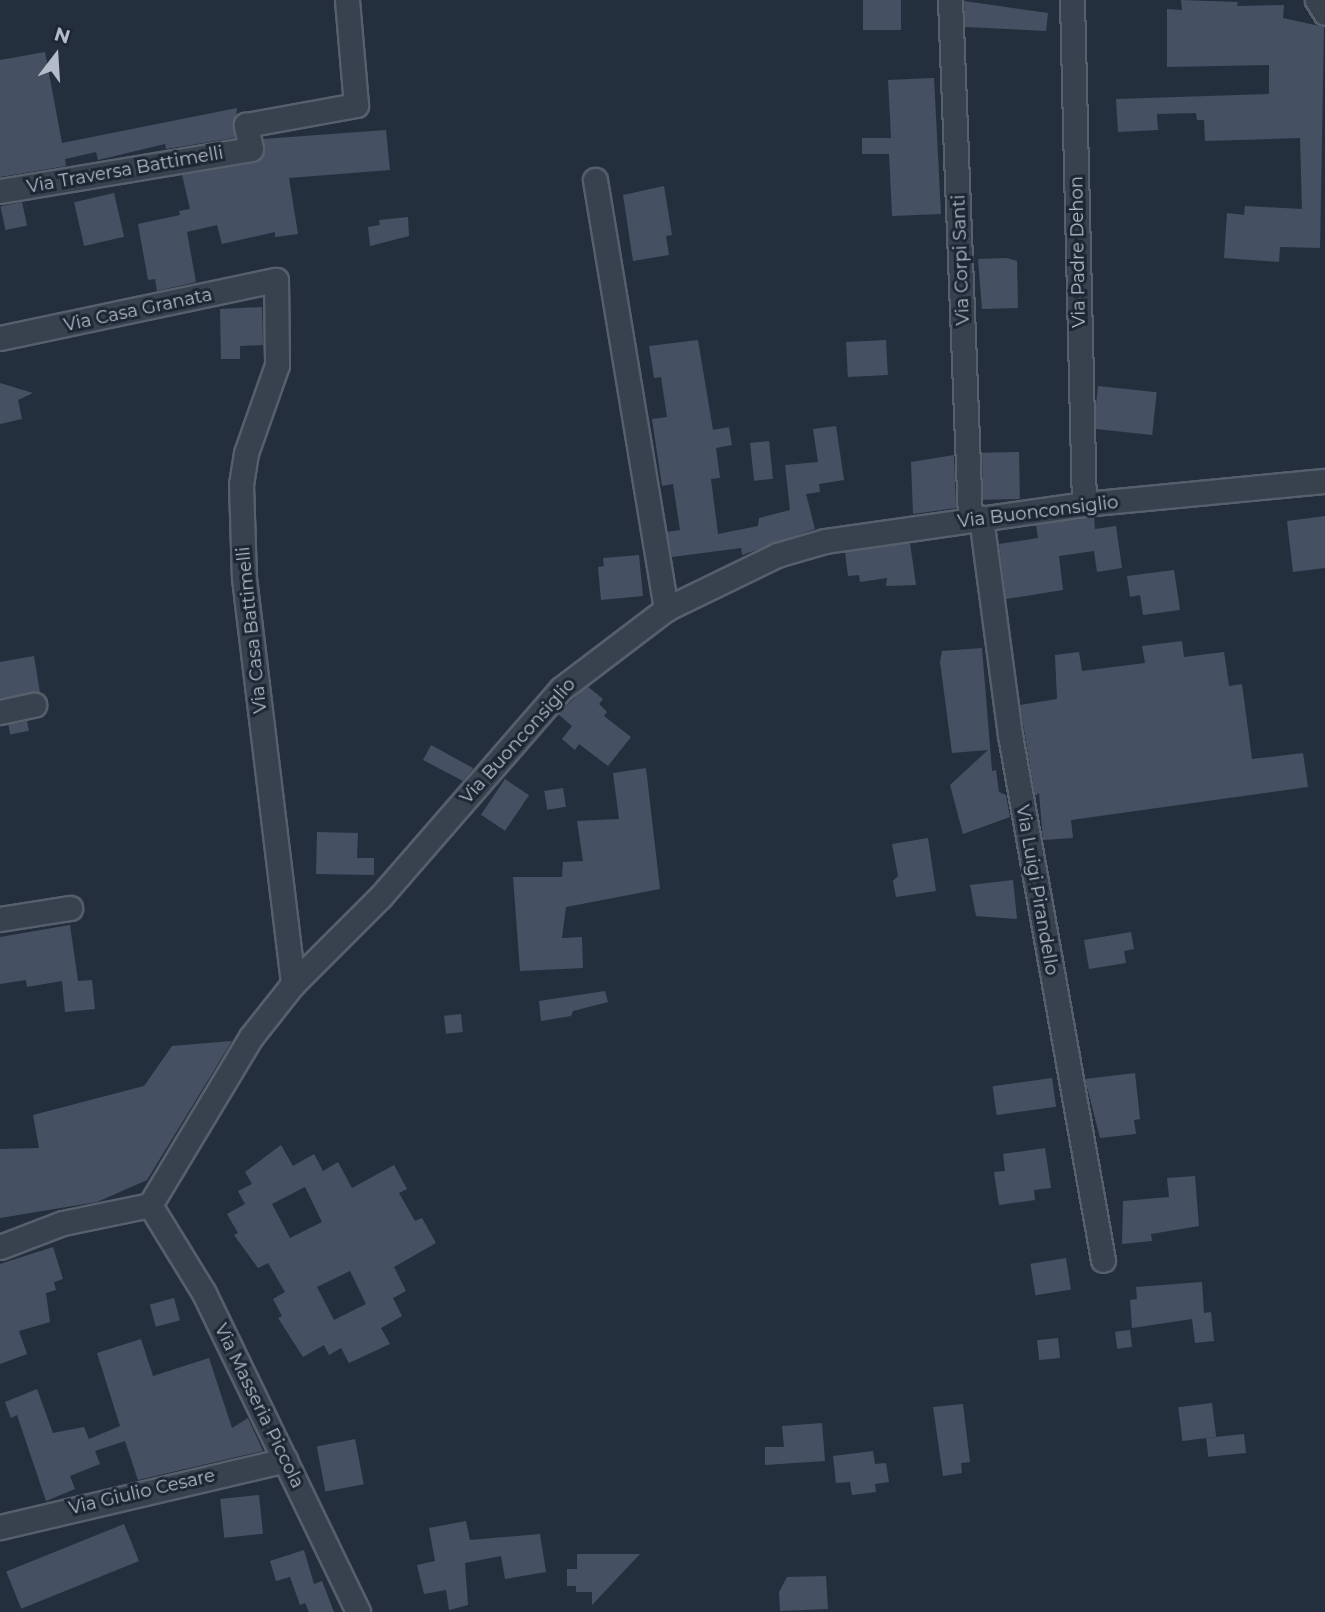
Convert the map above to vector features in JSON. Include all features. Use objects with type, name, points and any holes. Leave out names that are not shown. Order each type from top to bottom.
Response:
[{"type":"street","name":"Via Traversa Battimelli","points":[[0,191],[251,149],[246,125],[356,105],[347,0]]},
{"type":"street","name":"Via Corpi Santi","points":[[950,0],[976,519]]},
{"type":"street","name":"Via Padre Dehon","points":[[1072,0],[1084,503]]},
{"type":"street","points":[[1317,0],[1325,13]]},
{"type":"street","points":[[595,180],[666,609]]},
{"type":"street","name":"Via Casa Granata","points":[[0,338],[276,280]]},
{"type":"street","name":"Via Casa Battimelli","points":[[276,280],[277,365],[246,453],[240,484],[244,578],[293,984]]},
{"type":"street","name":"Via Buonconsiglio","points":[[150,1205],[251,1037],[293,984],[381,896],[561,689],[666,609],[777,555],[825,541],[1084,503],[1325,481]]},
{"type":"street","name":"Via Luigi Pirandello","points":[[976,519],[1010,735],[1103,1260]]},
{"type":"street","points":[[0,712],[34,705]]},
{"type":"street","points":[[0,919],[70,908]]},
{"type":"street","points":[[0,1247],[63,1223],[150,1205]]},
{"type":"street","name":"Via Masseria Piccola","points":[[150,1205],[204,1293],[358,1612]]},
{"type":"street","name":"Via Giulio Cesare","points":[[0,1527],[285,1460]]},
{"type":"building","points":[[863,0],[901,0],[901,30],[863,30]]},
{"type":"building","points":[[1181,0],[1238,2],[1237,6],[1284,5],[1283,18],[1324,27],[1320,248],[1280,247],[1279,262],[1224,258],[1227,213],[1244,215],[1245,206],[1302,209],[1300,138],[1205,141],[1204,120],[1197,120],[1196,113],[1157,114],[1158,130],[1118,132],[1116,99],[1269,94],[1269,65],[1167,67],[1167,9],[1182,10]]},
{"type":"building","points":[[964,1],[1048,13],[1046,31],[965,27]]},
{"type":"building","points":[[45,52],[62,143],[237,108],[234,138],[166,149],[165,144],[98,160],[96,152],[65,159],[66,166],[0,177],[0,60]]},
{"type":"building","points":[[934,78],[941,214],[892,216],[889,154],[862,154],[862,138],[891,138],[888,80]]},
{"type":"building","points":[[386,130],[390,170],[289,178],[298,234],[275,237],[275,232],[222,244],[217,225],[187,232],[196,282],[157,291],[155,279],[148,280],[138,224],[180,215],[179,211],[190,209],[182,175],[254,163],[264,154],[263,139]]},
{"type":"building","points":[[664,186],[672,235],[666,236],[669,255],[633,261],[623,195]]},
{"type":"building","points":[[114,193],[124,237],[84,246],[74,202]]},
{"type":"building","points":[[22,202],[27,225],[5,230],[0,207]]},
{"type":"building","points":[[408,217],[409,236],[370,246],[368,227],[380,225],[379,220]]},
{"type":"building","points":[[1007,258],[1017,261],[1018,308],[982,309],[978,259]]},
{"type":"building","points":[[262,307],[263,345],[240,346],[240,359],[221,359],[220,309]]},
{"type":"building","points":[[698,340],[713,430],[729,427],[732,445],[716,448],[720,478],[711,479],[718,534],[758,526],[759,518],[790,510],[785,465],[818,462],[813,429],[836,426],[844,480],[819,484],[820,492],[806,494],[815,529],[742,555],[741,548],[672,557],[667,532],[680,530],[673,484],[662,486],[652,419],[667,417],[661,377],[654,378],[649,346]]},
{"type":"building","points":[[886,340],[888,375],[848,377],[846,342]]},
{"type":"building","points":[[0,383],[33,393],[18,400],[22,419],[0,424]]},
{"type":"building","points":[[1098,386],[1157,392],[1152,435],[1094,429]]},
{"type":"building","points":[[769,441],[773,479],[754,481],[750,443]]},
{"type":"building","points":[[1019,452],[1020,499],[983,500],[982,453]]},
{"type":"building","points":[[954,455],[956,508],[913,514],[911,462]]},
{"type":"building","points":[[1325,516],[1325,568],[1293,572],[1287,521]]},
{"type":"building","points":[[1094,517],[1095,529],[1116,526],[1122,568],[1097,572],[1094,551],[1059,556],[1063,590],[1006,599],[999,544],[1038,538],[1036,525]]},
{"type":"building","points":[[910,543],[916,585],[886,586],[887,578],[860,582],[859,575],[848,576],[845,552]]},
{"type":"building","points":[[639,555],[643,596],[601,600],[598,567],[604,566],[603,558]]},
{"type":"building","points":[[1174,570],[1180,610],[1143,615],[1140,595],[1130,597],[1127,576]]},
{"type":"building","points":[[1182,641],[1184,657],[1224,652],[1229,686],[1242,684],[1252,759],[1303,753],[1308,787],[1071,820],[1073,838],[1043,840],[1039,793],[1035,796],[1020,705],[1057,699],[1055,655],[1079,652],[1082,671],[1145,663],[1142,646]]},
{"type":"building","points":[[982,648],[992,771],[996,770],[999,792],[1006,795],[1010,817],[963,834],[950,785],[988,750],[952,753],[940,662],[942,651]]},
{"type":"building","points":[[34,656],[40,693],[0,698],[0,662]]},
{"type":"building","points":[[587,686],[603,699],[599,704],[607,712],[604,716],[631,737],[608,766],[579,744],[575,750],[562,739],[572,726],[558,714]]},
{"type":"building","points":[[27,721],[29,731],[10,734],[8,725]]},
{"type":"building","points":[[431,745],[473,768],[463,781],[423,760]]},
{"type":"building","points":[[646,768],[660,889],[566,907],[562,938],[582,937],[583,968],[520,971],[513,877],[562,877],[563,862],[583,861],[577,821],[619,819],[613,773]]},
{"type":"building","points":[[505,779],[529,795],[505,831],[481,815]]},
{"type":"building","points":[[563,788],[566,807],[547,810],[544,791]]},
{"type":"building","points":[[317,832],[358,833],[357,858],[374,858],[374,875],[316,874]]},
{"type":"building","points":[[928,838],[936,891],[896,897],[893,881],[898,876],[892,844]]},
{"type":"building","points":[[1013,880],[1017,919],[976,916],[970,885]]},
{"type":"building","points":[[70,925],[78,981],[92,980],[95,1009],[65,1012],[62,981],[27,987],[26,980],[0,984],[0,937]]},
{"type":"building","points":[[1131,932],[1134,949],[1124,951],[1126,963],[1089,969],[1084,940]]},
{"type":"building","points":[[605,991],[608,1002],[573,1011],[571,1016],[541,1021],[539,1001]]},
{"type":"building","points":[[461,1014],[463,1032],[446,1034],[444,1016]]},
{"type":"building","points":[[232,1041],[147,1180],[97,1202],[0,1218],[0,1149],[39,1148],[33,1115],[144,1086],[172,1046]]},
{"type":"building","points":[[1135,1073],[1140,1119],[1134,1120],[1136,1134],[1100,1138],[1085,1079]]},
{"type":"building","points":[[1052,1078],[1056,1107],[997,1115],[993,1086]]},
{"type":"building","points":[[281,1145],[293,1166],[314,1154],[323,1171],[338,1162],[352,1188],[394,1165],[407,1189],[399,1193],[415,1221],[422,1218],[436,1243],[394,1267],[406,1291],[393,1298],[402,1316],[381,1328],[390,1344],[349,1363],[341,1348],[329,1355],[324,1345],[303,1357],[278,1318],[282,1316],[273,1299],[285,1292],[268,1263],[258,1268],[234,1235],[238,1233],[227,1214],[245,1204],[238,1191],[252,1184],[245,1172]],"holes":[[[305,1187],[322,1222],[290,1238],[272,1204]],[[350,1271],[366,1304],[334,1320],[317,1287]]]},
{"type":"building","points":[[1045,1148],[1051,1188],[1034,1190],[1035,1200],[999,1205],[994,1172],[1005,1171],[1003,1154]]},
{"type":"building","points":[[1195,1176],[1199,1226],[1151,1234],[1152,1241],[1122,1244],[1123,1201],[1169,1197],[1167,1178]]},
{"type":"building","points":[[53,1247],[63,1279],[54,1282],[56,1290],[46,1293],[50,1322],[19,1331],[27,1354],[0,1364],[0,1264]]},
{"type":"building","points":[[1066,1258],[1071,1290],[1035,1295],[1030,1264]]},
{"type":"building","points":[[1202,1282],[1204,1313],[1211,1312],[1214,1341],[1195,1343],[1192,1319],[1132,1328],[1130,1300],[1137,1299],[1136,1287]]},
{"type":"building","points":[[174,1298],[180,1320],[156,1327],[150,1304]]},
{"type":"building","points":[[1130,1330],[1132,1347],[1117,1349],[1115,1332]]},
{"type":"building","points":[[1058,1338],[1060,1358],[1039,1360],[1037,1340]]},
{"type":"building","points":[[141,1339],[153,1376],[209,1358],[232,1428],[248,1418],[263,1451],[138,1480],[125,1441],[95,1451],[100,1464],[70,1476],[75,1489],[46,1501],[17,1415],[11,1418],[5,1402],[37,1389],[53,1433],[84,1427],[89,1439],[120,1426],[97,1353]]},
{"type":"building","points":[[1212,1403],[1216,1437],[1182,1441],[1178,1407]]},
{"type":"building","points":[[963,1404],[970,1462],[961,1463],[962,1473],[943,1476],[933,1407]]},
{"type":"building","points":[[822,1423],[825,1461],[765,1465],[765,1447],[784,1447],[782,1426]]},
{"type":"building","points":[[1244,1434],[1246,1453],[1208,1457],[1206,1438]]},
{"type":"building","points":[[355,1439],[364,1484],[325,1492],[317,1446]]},
{"type":"building","points":[[873,1451],[875,1464],[886,1463],[889,1482],[875,1484],[876,1492],[852,1495],[850,1482],[836,1483],[833,1456]]},
{"type":"building","points":[[259,1495],[263,1534],[224,1538],[220,1499]]},
{"type":"building","points":[[466,1521],[470,1540],[540,1534],[546,1572],[505,1579],[501,1556],[465,1563],[468,1605],[449,1610],[446,1590],[424,1594],[417,1565],[435,1561],[429,1528]]},
{"type":"building","points":[[124,1524],[139,1561],[21,1609],[6,1572]]},
{"type":"building","points":[[304,1550],[314,1584],[322,1581],[334,1612],[309,1612],[305,1603],[300,1605],[290,1577],[276,1581],[270,1561]]},
{"type":"building","points":[[577,1554],[640,1554],[592,1605],[592,1592],[576,1592],[576,1586],[567,1586],[567,1569],[577,1569]]},
{"type":"building","points":[[826,1576],[828,1609],[780,1611],[779,1592],[787,1577]]}]
